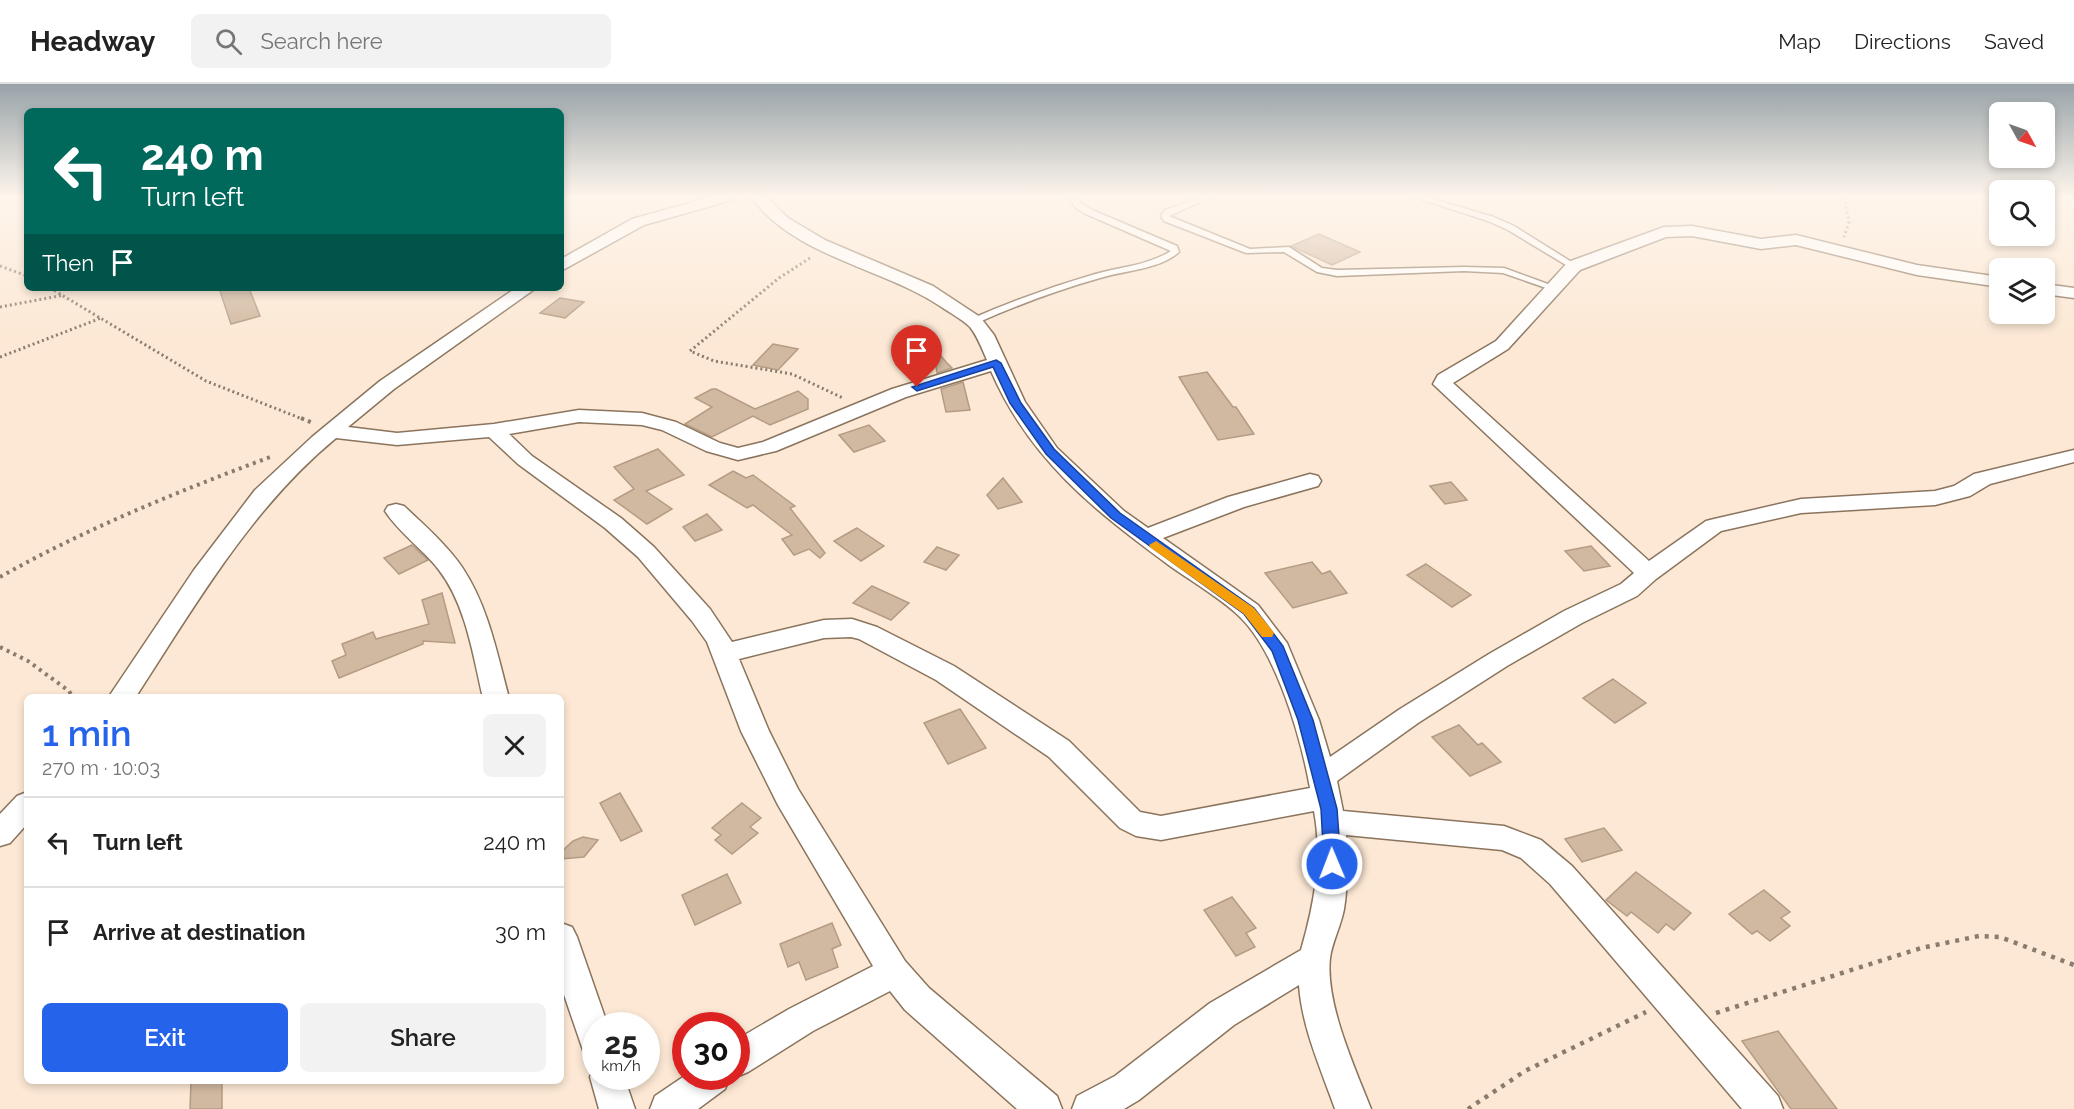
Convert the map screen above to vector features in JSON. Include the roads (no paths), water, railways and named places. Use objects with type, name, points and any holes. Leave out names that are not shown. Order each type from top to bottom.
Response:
[{"type":"street","points":[[564,264],[598,245]]},
{"type":"street","points":[[823,245],[927,290],[974,321],[986,335],[1015,403],[1050,452],[1116,516],[1249,611],[1278,649],[1289,672],[1326,799],[1332,881],[1328,909],[1314,959],[1317,1004],[1353,1109]]},
{"type":"street","points":[[1630,245],[1574,266],[1552,287],[1502,345],[1445,379],[1443,384],[1648,573]]},
{"type":"street","points":[[1817,245],[1917,270],[1989,280]]},
{"type":"street","points":[[2055,290],[2074,293]]},
{"type":"street","points":[[124,694],[202,576],[263,495],[332,431],[397,378],[523,291]]},
{"type":"street","points":[[332,431],[397,439],[494,430],[579,416],[642,419],[669,426],[713,447],[738,454],[769,447],[863,407],[996,363]]},
{"type":"street","points":[[494,430],[525,460],[613,523],[646,552],[701,615],[719,640],[755,731],[788,797],[894,972],[917,999],[1044,1109]]},
{"type":"street","points":[[1326,799],[1409,716],[1488,666],[1573,617],[1629,590],[1648,573],[1714,526],[1736,519],[1802,506],[1935,498],[1962,491],[1990,477],[2074,456]]},
{"type":"street","points":[[1145,537],[1236,502],[1311,481]]},
{"type":"street","points":[[396,511],[442,558],[454,574],[473,613],[495,694]]},
{"type":"street","points":[[725,653],[824,629],[852,628],[868,633],[945,673],[1059,749],[1136,824],[1161,828],[1326,799],[1520,843],[1548,862],[1765,1109]]},
{"type":"street","points":[[0,834],[24,807]]},
{"type":"street","points":[[564,946],[586,1012]]},
{"type":"street","points":[[1090,1109],[1127,1088],[1222,1014],[1314,959]]},
{"type":"street","points":[[750,1051],[801,1020],[894,972]]},
{"type":"street","points":[[611,1090],[617,1109]]},
{"type":"street","points":[[668,1109],[694,1090]]},
{"type":"lane","points":[[974,321],[1005,307],[1097,276],[1164,258],[1175,252],[1174,248],[1167,245]]},
{"type":"lane","points":[[1233,245],[1249,251],[1286,249],[1320,270],[1337,273],[1464,269],[1504,271],[1552,287]]},
{"type":"lane","points":[[1536,245],[1574,266]]}]
